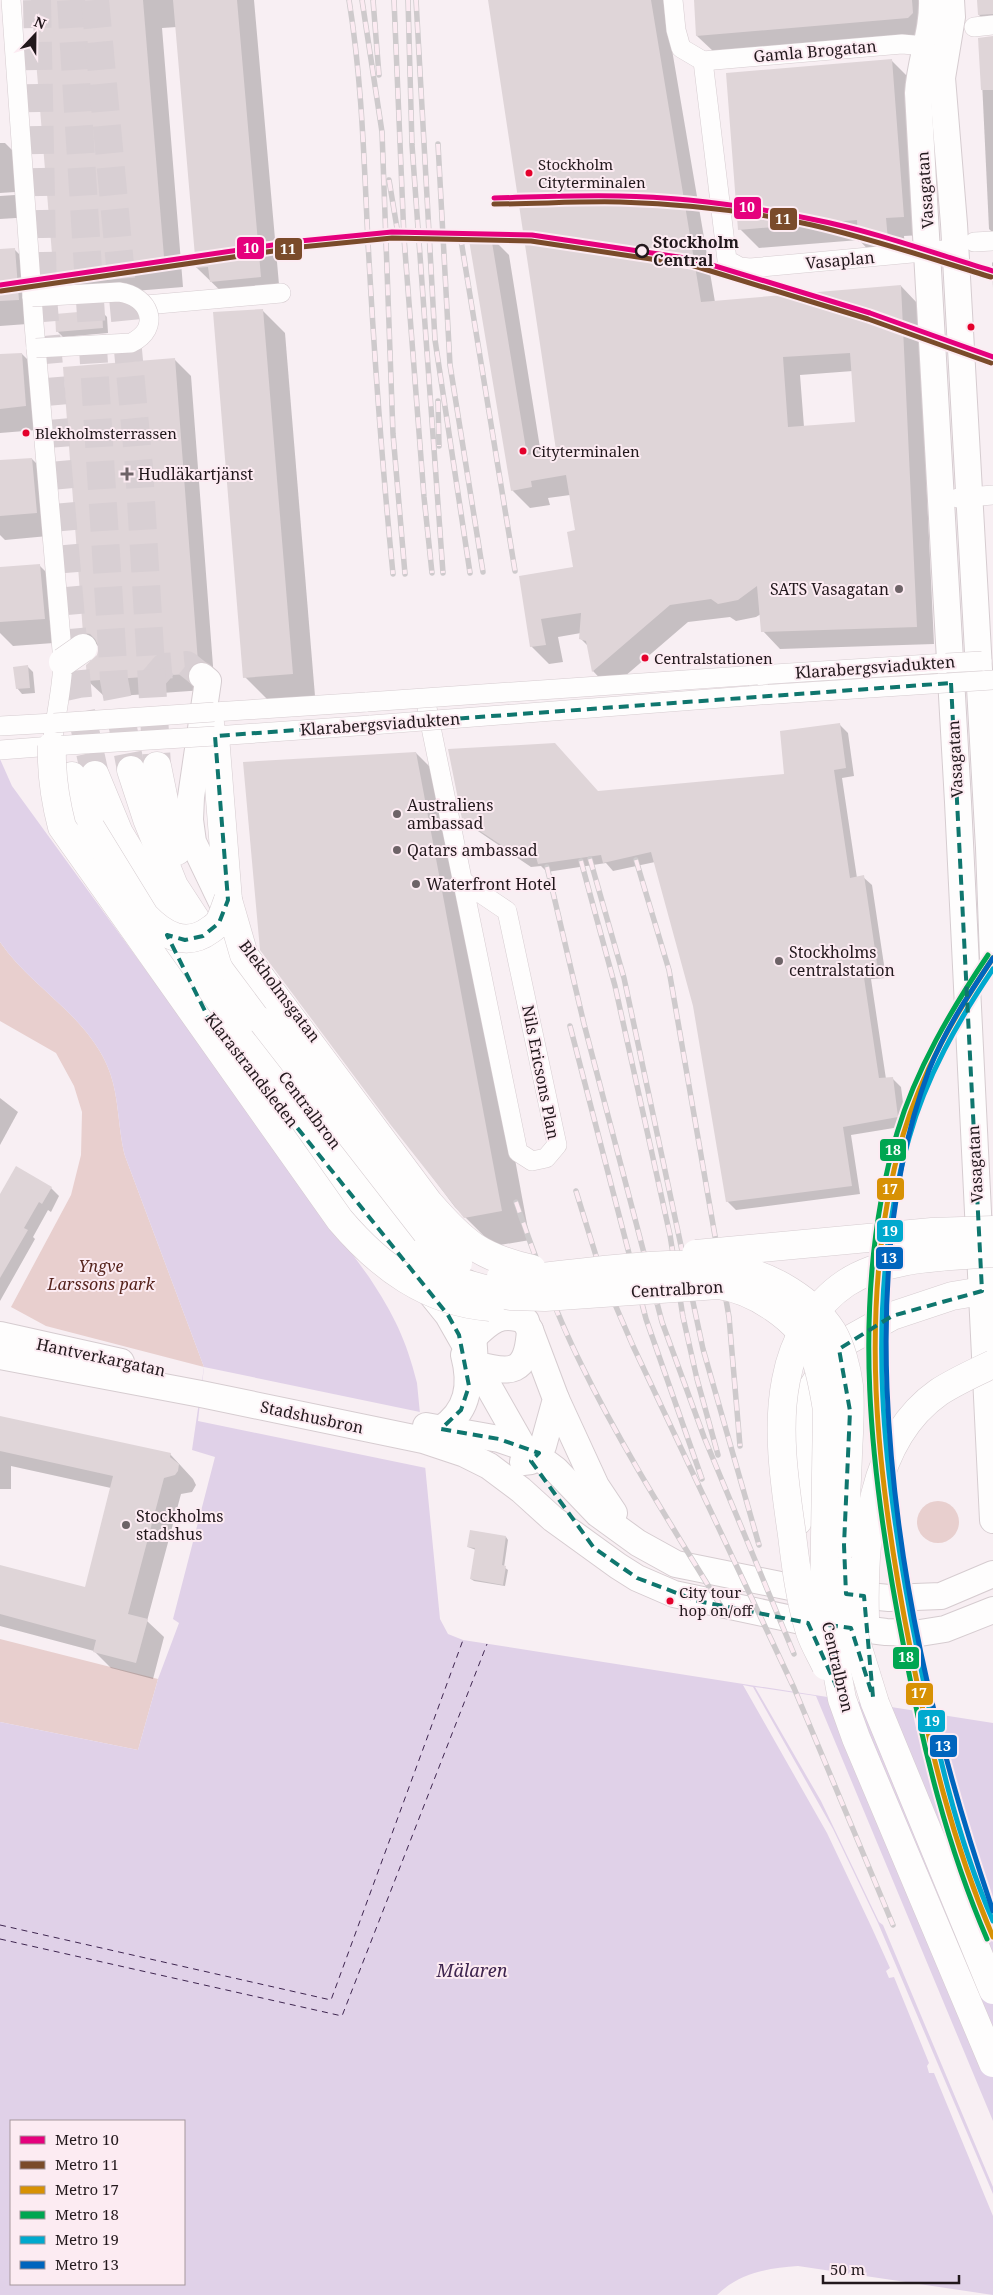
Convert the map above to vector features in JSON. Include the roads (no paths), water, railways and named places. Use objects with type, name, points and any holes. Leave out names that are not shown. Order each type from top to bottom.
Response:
[{"type":"highway","points":[[215,724],[228,900],[244,955],[429,1204],[455,1233],[475,1249],[496,1260],[560,1276]]},
{"type":"highway","points":[[53,734],[52,770],[55,802],[62,827],[334,1212],[363,1247],[389,1269],[425,1289],[462,1303],[505,1308],[544,1306],[600,1293]]},
{"type":"highway","points":[[144,768],[147,819],[174,886],[255,1023]]},
{"type":"highway","name":"Klarastrandsleden","points":[[118,833],[84,775],[77,800],[91,828],[145,916],[157,928],[169,936],[185,940],[203,936],[219,923],[228,900]]},
{"type":"highway","name":"Centralbron","points":[[118,833],[175,925],[437,1246],[457,1262],[479,1272],[512,1280],[662,1265],[736,1269],[787,1289],[813,1308],[832,1332],[843,1362],[848,1384],[850,1411],[844,1545],[849,1619],[873,1697],[993,1990]]},
{"type":"highway","name":"Centralbron","points":[[255,1023],[403,1235],[419,1254],[440,1270],[463,1283],[510,1296],[545,1297],[718,1285],[732,1287],[764,1301],[797,1328],[814,1352],[822,1379],[827,1410],[824,1601],[842,1699],[856,1738],[993,2063]]},
{"type":"highway","points":[[662,1265],[700,1253],[932,1232],[993,1230]]},
{"type":"highway","points":[[842,1699],[810,1633],[798,1584],[784,1475],[783,1413],[785,1381],[793,1353],[801,1333],[812,1316],[846,1283],[869,1272],[894,1264],[925,1259],[993,1253]]},
{"type":"highway","points":[[796,1565],[801,1447],[810,1391],[832,1357],[847,1341],[892,1316],[929,1303],[987,1292]]},
{"type":"highway","points":[[873,1697],[868,1657],[864,1586],[873,1511],[883,1468],[890,1452],[914,1416],[938,1393],[963,1378],[993,1364]]},
{"type":"street","points":[[11,0],[36,348],[73,655],[62,692],[53,734]]},
{"type":"street","points":[[673,0],[676,30],[681,48],[704,61]]},
{"type":"street","name":"Vasagatan","points":[[932,0],[933,17],[920,70],[918,93],[960,849],[985,1192],[993,1520]]},
{"type":"street","name":"Vasagatan","points":[[951,0],[952,17],[942,78],[974,244],[993,958]]},
{"type":"street","points":[[974,27],[993,25]]},
{"type":"street","name":"Gamla Brogatan","points":[[704,61],[902,44],[926,46]]},
{"type":"street","points":[[926,46],[942,78]]},
{"type":"street","name":"Vasaplan","points":[[704,61],[727,260],[740,267],[750,268],[928,252],[974,244]]},
{"type":"street","points":[[32,298],[119,292],[138,297],[146,305],[148,322],[141,338],[131,343],[36,348]]},
{"type":"street","points":[[146,305],[281,293]]},
{"type":"street","points":[[941,500],[981,496]]},
{"type":"street","name":"Klarabergsviadukten","points":[[215,724],[425,698],[993,660]]},
{"type":"street","points":[[757,675],[760,695]]},
{"type":"street","name":"Blekholmsgatan","points":[[202,676],[208,681],[194,775],[190,820],[193,842],[243,944],[504,1284],[528,1326],[556,1399],[596,1486],[638,1543]]},
{"type":"street","name":"Klarabergsviadukten","points":[[0,726],[53,734],[215,724],[428,721],[760,695],[993,680]]},
{"type":"street","points":[[569,689],[572,710]]},
{"type":"street","name":"Nils Ericsons Plan","points":[[425,698],[428,721],[464,882],[518,1152],[532,1161],[546,1158],[557,1145],[508,911],[464,882]]},
{"type":"street","name":"Klarabergsviadukten","points":[[0,750],[53,734]]},
{"type":"street","points":[[144,768],[194,775]]},
{"type":"street","name":"Klarastrandsleden","points":[[118,833],[208,1016],[466,1337],[474,1364],[530,1454],[594,1548]]},
{"type":"street","points":[[960,849],[991,848]]},
{"type":"street","name":"Blekholmsgatan","points":[[451,1213],[471,1302],[466,1337]]},
{"type":"street","points":[[466,1337],[500,1317],[513,1316],[528,1326],[530,1344],[520,1366],[510,1371],[503,1371],[474,1364]]},
{"type":"street","name":"Hantverkargatan","points":[[0,1335],[201,1387]]},
{"type":"street","name":"Klarastrandsleden","points":[[428,1431],[452,1422],[466,1402],[469,1386],[466,1337]]},
{"type":"street","name":"Hantverkargatan","points":[[0,1356],[201,1387]]},
{"type":"street","name":"Stadshusbron","points":[[201,1387],[428,1431]]},
{"type":"street","points":[[530,1454],[545,1441],[556,1399]]},
{"type":"street","name":"Klarastrandsleden","points":[[428,1431],[499,1439],[530,1454],[598,1514],[638,1543],[676,1564],[805,1590],[889,1598],[941,1596],[993,1574]]},
{"type":"street","name":"Klarastrandsleden","points":[[428,1431],[465,1454],[489,1466],[554,1519],[637,1578],[674,1594],[806,1622],[886,1632],[920,1633],[945,1629],[993,1610]]},
{"type":"street","name":"Klarastrandsleden","points":[[465,1454],[516,1462],[530,1454]]},
{"type":"water","name":"Mälaren","points":[[0,759],[12,786],[386,1303],[404,1340],[417,1383],[440,1619],[448,1634],[463,1640],[993,1723],[993,2295],[798,2266],[754,2273],[735,2281],[717,2295],[0,2295],[0,1722],[138,1750],[158,1679],[179,1623],[173,1619],[215,1457],[192,1450],[204,1367],[125,1156],[111,1074],[96,1045],[84,1029],[12,958],[0,942]]},
{"type":"tunnel","points":[[37,0],[43,298],[78,698],[95,775]]},
{"type":"tunnel","points":[[71,0],[114,680],[131,770]]},
{"type":"tunnel","points":[[95,0],[139,467],[157,766]]},
{"type":"tunnel","points":[[152,680],[164,666],[187,664],[202,676]]},
{"type":"railway","points":[[349,0],[360,90],[370,284],[393,574]]},
{"type":"railway","points":[[362,0],[382,132],[393,434],[405,574]]},
{"type":"railway","points":[[373,0],[379,75]]},
{"type":"railway","points":[[394,0],[404,238],[424,497],[432,573]]},
{"type":"railway","points":[[408,0],[412,145],[443,573]]},
{"type":"railway","points":[[416,0],[435,340],[470,573]]},
{"type":"railway","points":[[438,144],[450,365],[483,572]]},
{"type":"railway","points":[[389,180],[398,234]]},
{"type":"railway","points":[[460,234],[515,571]]},
{"type":"railway","points":[[438,401],[439,446]]},
{"type":"railway","points":[[590,859],[624,978],[703,1349],[759,1545]]},
{"type":"railway","points":[[636,860],[669,970],[729,1317],[740,1446]]},
{"type":"railway","points":[[581,861],[615,986],[670,1235],[683,1317],[697,1379],[718,1455]]},
{"type":"railway","points":[[547,867],[584,1024],[662,1322],[704,1437],[794,1654]]},
{"type":"railway","points":[[570,1026],[646,1319],[702,1479]]},
{"type":"railway","points":[[576,1191],[601,1272],[633,1346],[794,1688],[893,1925]]},
{"type":"railway","points":[[516,1202],[554,1304],[597,1396],[650,1490],[725,1613]]},
{"type":"metro line","name":"10","points":[[494,198],[643,197],[739,206],[834,224],[993,271]]},
{"type":"metro line","name":"11","points":[[494,204],[620,202],[668,204],[741,212],[789,220],[835,231],[902,249],[991,277]]},
{"type":"metro line","name":"10","points":[[0,285],[300,241],[392,232],[532,235],[692,259],[870,313],[993,357]]},
{"type":"metro line","name":"11","points":[[1,291],[301,247],[392,238],[531,241],[691,265],[868,319],[991,363]]},
{"type":"metro line","name":"18","points":[[987,1939],[948,1832],[919,1723],[904,1648],[882,1520],[874,1455],[869,1325],[873,1260],[882,1196],[897,1133],[924,1063],[961,997],[988,955]]},
{"type":"metro line","name":"17","points":[[993,958],[941,1043],[920,1088],[903,1135],[888,1198],[879,1262],[875,1326],[876,1391],[881,1456],[888,1520],[910,1647],[925,1721],[954,1830],[993,1937]]},
{"type":"metro line","name":"13","points":[[993,958],[966,999],[942,1041],[929,1070],[916,1108],[898,1186],[892,1226],[886,1348],[891,1455],[908,1587],[921,1653],[953,1783],[993,1911]]},
{"type":"metro line","name":"19","points":[[993,969],[967,1009],[944,1050],[916,1115],[894,1201],[885,1266],[882,1331],[883,1396],[888,1461],[896,1526],[918,1654],[948,1790],[968,1856],[993,1921]]},
{"type":"place","name":"Stockholm Cityterminalen","points":[[529,173]]},
{"type":"place","name":"Stockholm Central","points":[[642,251]]},
{"type":"place","name":"Blekholmsterrassen","points":[[26,433]]},
{"type":"place","name":"Cityterminalen","points":[[523,451]]},
{"type":"place","name":"Hudläkartjänst","points":[[127,474]]},
{"type":"place","name":"SATS Vasagatan","points":[[899,589]]},
{"type":"place","name":"Centralstationen","points":[[645,658]]},
{"type":"place","name":"Australiens ambassad","points":[[397,814]]},
{"type":"place","name":"Qatars ambassad","points":[[397,850]]},
{"type":"place","name":"Waterfront Hotel","points":[[416,884]]},
{"type":"place","name":"Stockholms centralstation","points":[[779,961]]},
{"type":"place","name":"Stockholms stadshus","points":[[126,1525]]},
{"type":"place","name":"City tour hop on/off","points":[[670,1601]]},
{"type":"park label","name":"Yngve Larssons park","points":[[101,1275]]}]
